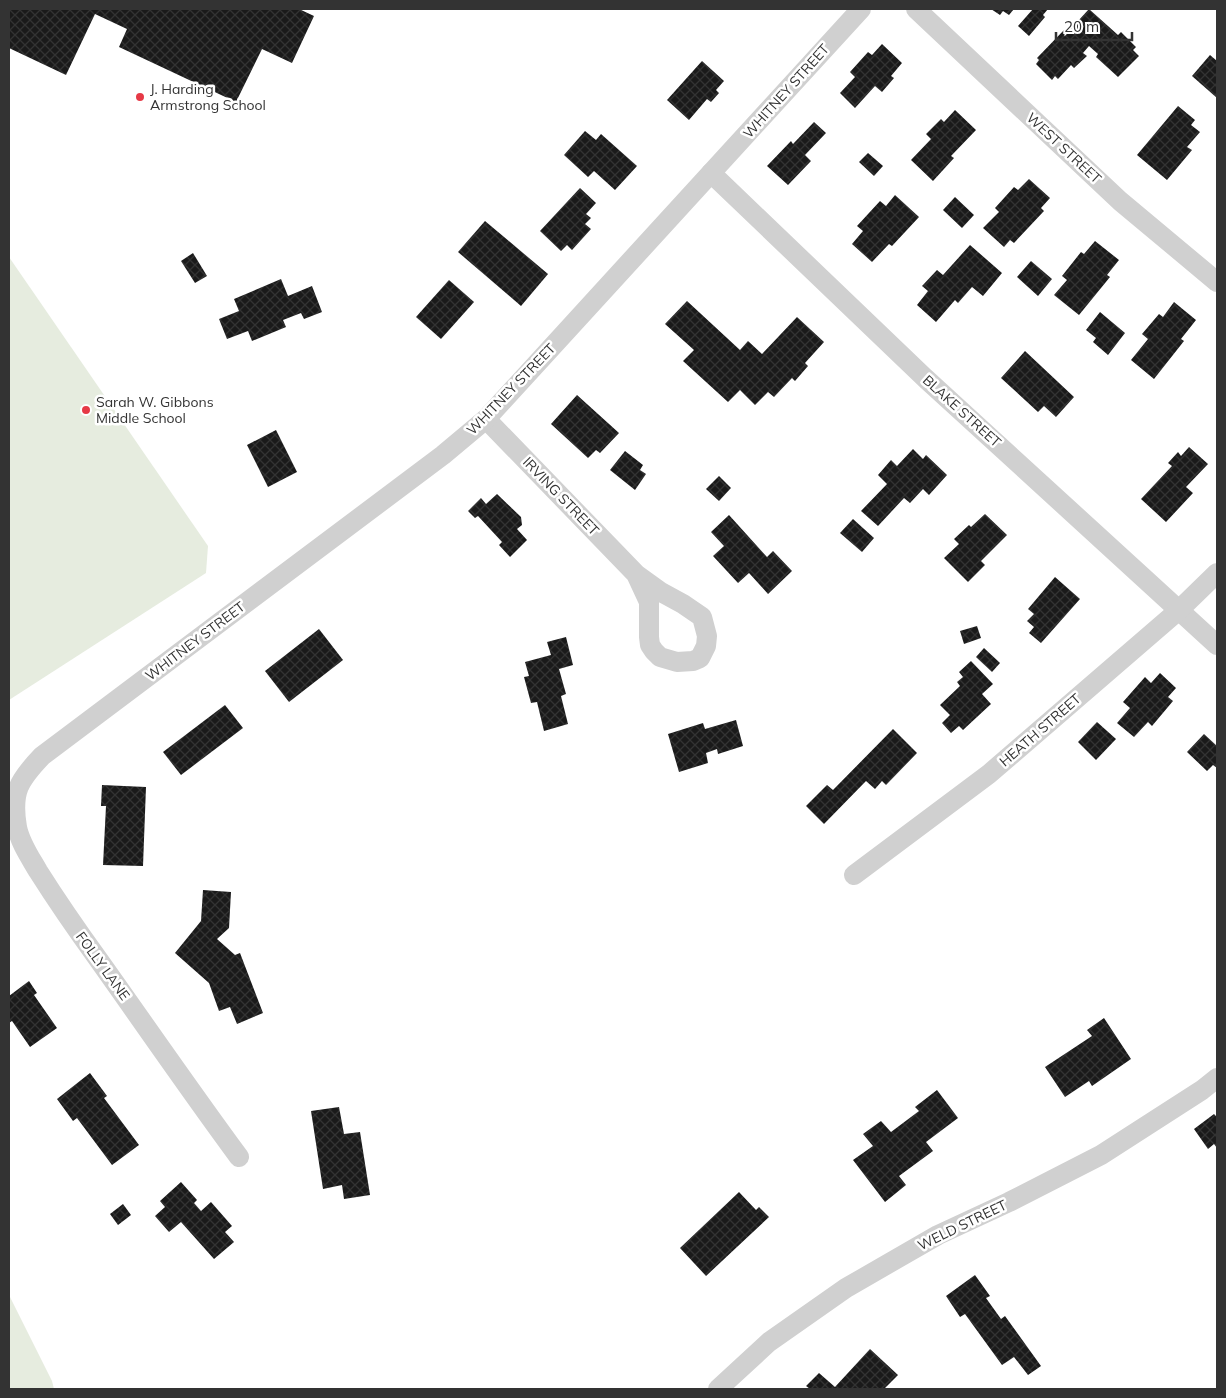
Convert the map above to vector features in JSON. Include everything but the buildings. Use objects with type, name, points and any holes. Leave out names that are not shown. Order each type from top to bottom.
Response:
[{"type":"street","name":"WHITNEY STREET","points":[[35,763],[443,456],[486,418],[861,9]]},
{"type":"street","name":"WEST STREET","points":[[916,9],[1120,201],[1217,282]]},
{"type":"street","name":"BLAKE STREET","points":[[711,173],[925,378],[1217,645]]},
{"type":"street","name":"IRVING STREET","points":[[486,418],[636,574],[702,617],[707,636],[706,646],[700,658],[693,661],[677,662],[660,657],[654,652],[650,645],[649,637],[649,602],[636,574]]},
{"type":"street","name":"HEATH STREET","points":[[854,875],[989,774],[1179,610],[1217,573]]},
{"type":"street","name":"FOLLY LANE","points":[[35,763],[26,773],[16,791],[16,819],[19,837],[24,847],[59,905],[239,1157]]},
{"type":"street","name":"WELD STREET","points":[[718,1389],[769,1342],[846,1288],[938,1235],[1009,1202],[1101,1155],[1202,1090],[1217,1078]]},
{"type":"shaded area","name":"Sarah W. Gibbons Middle School","points":[[9,257],[208,546],[206,573],[9,700]]},
{"type":"shaded area","points":[[9,1295],[52,1381],[54,1389],[9,1389]]},
{"type":"place","name":"J. Harding Armstrong School","points":[[140,97]]},
{"type":"place","name":"Sarah W. Gibbons Middle School","points":[[86,410]]}]
